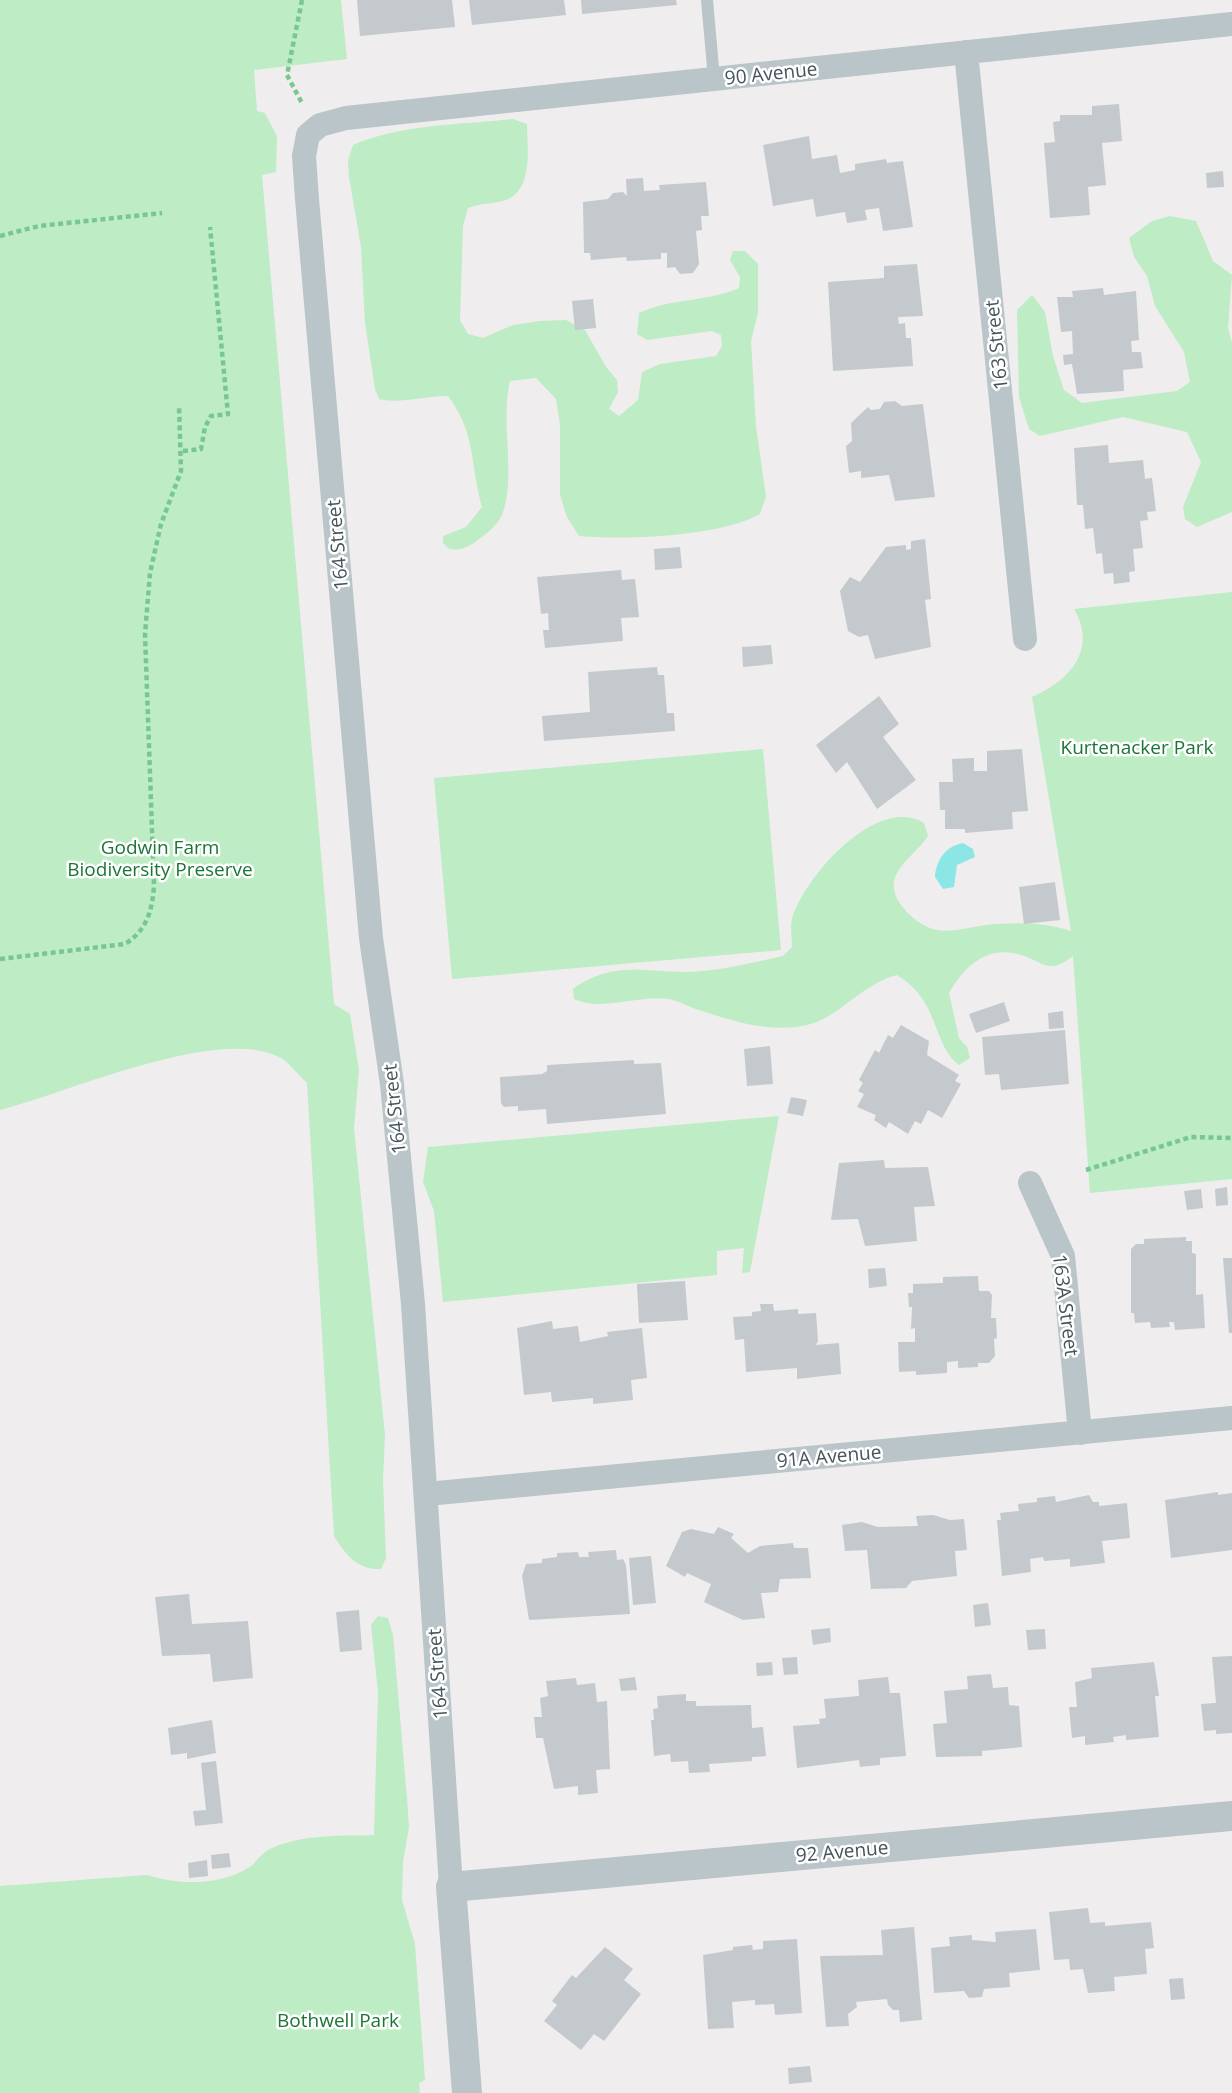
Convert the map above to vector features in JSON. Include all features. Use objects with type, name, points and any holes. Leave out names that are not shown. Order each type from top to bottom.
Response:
[{"type":"street","name":"90 Avenue","points":[[310,121],[1232,23]]},
{"type":"street","name":"163 Street","points":[[966,52],[1025,639]]},
{"type":"street","name":"164 Street","points":[[310,121],[305,143],[307,199],[371,938],[393,1084],[427,1494],[451,1887],[467,2093]]},
{"type":"street","name":"163A Street","points":[[1030,1184],[1063,1256],[1080,1433]]},
{"type":"street","name":"91A Avenue","points":[[427,1494],[1232,1418]]},
{"type":"street","name":"92 Avenue","points":[[451,1887],[1232,1816]]},
{"type":"lane","points":[[707,0],[714,79]]},
{"type":"path","points":[[302,0],[287,75],[310,121]]},
{"type":"path","points":[[0,236],[39,226],[162,213]]},
{"type":"path","points":[[183,451],[201,449],[205,427],[211,416],[228,414],[210,227]]},
{"type":"path","points":[[0,959],[125,944],[137,937],[147,921],[154,886],[145,634],[147,594],[161,524],[181,471],[183,451],[178,405]]},
{"type":"path","points":[[1086,1170],[1191,1138],[1232,1139]]},
{"type":"green space","name":"Godwin Farm Biodiversity Preserve","points":[[0,0],[341,0],[347,59],[254,70],[257,111],[265,113],[277,136],[276,172],[262,175],[334,1004],[350,1014],[359,1070],[354,1128],[385,1435],[383,1480],[386,1558],[381,1569],[365,1567],[353,1560],[334,1536],[307,1083],[284,1060],[258,1050],[225,1049],[186,1054],[145,1064],[0,1110]]},
{"type":"green space","points":[[513,119],[527,124],[527,167],[521,187],[515,195],[506,200],[468,208],[463,226],[460,320],[468,334],[483,338],[513,325],[566,320],[585,330],[606,367],[617,380],[618,392],[609,409],[619,416],[638,400],[642,372],[660,364],[716,356],[722,346],[721,335],[712,331],[647,340],[637,334],[639,313],[739,288],[740,277],[730,260],[733,251],[745,251],[758,264],[758,313],[751,341],[756,426],[766,497],[760,514],[721,528],[697,532],[646,537],[579,536],[567,517],[560,495],[560,425],[556,399],[536,378],[510,381],[507,397],[507,497],[500,519],[495,526],[467,547],[449,549],[443,543],[443,536],[466,527],[482,507],[468,436],[448,396],[394,401],[379,399],[375,389],[365,323],[361,247],[348,160],[353,145],[391,133],[432,126]]},
{"type":"green space","points":[[1170,216],[1196,221],[1213,261],[1232,275],[1228,328],[1232,343],[1232,512],[1197,527],[1185,519],[1183,507],[1201,462],[1187,432],[1123,417],[1040,436],[1029,429],[1019,397],[1017,310],[1032,295],[1045,312],[1053,356],[1064,390],[1082,403],[1177,391],[1190,382],[1184,352],[1155,306],[1147,276],[1134,257],[1129,238],[1152,221]]},
{"type":"green space","name":"Kurtenacker Park","points":[[1232,592],[1232,1179],[1090,1193],[1073,956],[1059,965],[1048,966],[1024,956],[1000,952],[979,959],[971,966],[949,993],[959,1038],[967,1047],[970,1058],[959,1065],[950,1056],[921,997],[897,975],[873,985],[824,1019],[785,1028],[741,1023],[669,999],[596,1004],[574,999],[573,989],[587,980],[615,971],[699,971],[783,956],[792,947],[791,922],[799,902],[827,863],[845,844],[865,830],[885,820],[905,817],[924,823],[928,836],[902,866],[895,877],[894,885],[895,893],[904,909],[918,922],[946,931],[1018,923],[1040,924],[1071,931],[1032,697],[1058,682],[1076,662],[1083,638],[1081,624],[1074,609]]},
{"type":"green space","points":[[763,749],[781,950],[452,979],[434,778]]},
{"type":"green space","points":[[779,1116],[750,1272],[742,1273],[744,1248],[717,1251],[717,1275],[443,1302],[434,1211],[423,1182],[428,1147]]},
{"type":"green space","name":"Bothwell Park","points":[[378,1616],[388,1618],[393,1635],[409,1827],[403,1862],[402,1900],[415,1944],[425,2080],[419,2083],[420,2093],[0,2093],[0,1886],[147,1875],[172,1881],[212,1881],[237,1874],[251,1866],[268,1850],[284,1843],[322,1837],[374,1835],[378,1692],[371,1625]]},
{"type":"water","points":[[963,843],[973,849],[975,857],[957,865],[954,887],[943,889],[935,877],[937,865],[947,851]]},
{"type":"building","points":[[357,0],[452,0],[455,27],[360,36]]},
{"type":"building","points":[[469,0],[564,0],[566,15],[472,25]]},
{"type":"building","points":[[581,0],[676,0],[677,5],[582,14]]},
{"type":"building","points":[[1119,104],[1122,141],[1102,143],[1106,185],[1088,187],[1090,215],[1050,218],[1044,143],[1055,142],[1053,122],[1060,121],[1060,115],[1092,115],[1092,106]]},
{"type":"building","points":[[809,136],[812,159],[837,155],[840,173],[855,170],[855,164],[886,159],[887,163],[903,161],[913,227],[883,231],[879,208],[865,210],[867,220],[847,223],[845,212],[816,217],[813,199],[773,206],[763,145]]},
{"type":"building","points":[[1223,171],[1224,187],[1207,188],[1206,173]]},
{"type":"building","points":[[643,178],[644,191],[660,190],[659,185],[706,182],[709,216],[701,216],[702,230],[696,231],[699,264],[693,273],[680,274],[675,267],[667,268],[667,253],[661,253],[661,259],[627,261],[626,257],[591,260],[590,253],[584,253],[583,202],[608,199],[613,193],[623,192],[627,196],[626,179]]},
{"type":"building","points":[[917,264],[923,316],[898,317],[899,324],[905,323],[906,338],[911,338],[913,366],[833,371],[828,282],[884,278],[884,266]]},
{"type":"building","points":[[1103,288],[1104,295],[1136,291],[1139,340],[1131,341],[1132,352],[1141,352],[1143,368],[1123,370],[1124,391],[1077,394],[1072,364],[1064,365],[1063,355],[1073,354],[1072,331],[1061,332],[1057,297],[1073,297],[1072,291]]},
{"type":"building","points":[[593,299],[596,328],[575,330],[572,301]]},
{"type":"building","points":[[895,401],[902,406],[923,404],[935,497],[895,501],[889,475],[861,478],[861,471],[849,473],[846,446],[852,441],[851,423],[868,407],[871,410],[880,409],[884,402]]},
{"type":"building","points":[[1108,445],[1109,463],[1143,460],[1145,479],[1152,478],[1156,511],[1147,512],[1148,520],[1140,521],[1143,548],[1133,549],[1135,571],[1129,572],[1130,582],[1114,584],[1113,573],[1104,574],[1102,553],[1096,554],[1093,528],[1085,529],[1083,505],[1077,505],[1074,448]]},
{"type":"building","points":[[925,539],[931,599],[925,600],[931,647],[875,659],[868,635],[859,637],[848,631],[840,591],[850,577],[860,582],[886,547],[906,545],[906,550],[911,549],[911,541]]},
{"type":"building","points":[[680,547],[682,568],[655,570],[654,549]]},
{"type":"building","points":[[621,570],[622,580],[635,579],[639,617],[621,618],[623,641],[545,648],[543,630],[549,630],[548,613],[541,614],[537,577]]},
{"type":"building","points":[[771,645],[773,664],[743,667],[742,647]]},
{"type":"building","points":[[657,667],[658,675],[664,675],[667,713],[674,713],[675,731],[544,741],[542,716],[590,712],[588,672]]},
{"type":"building","points":[[879,696],[899,724],[883,737],[916,780],[877,809],[847,762],[836,773],[816,745]]},
{"type":"building","points":[[1022,749],[1028,811],[1012,812],[1013,829],[965,833],[965,829],[945,829],[945,810],[940,810],[939,782],[953,782],[952,759],[974,758],[974,771],[987,771],[987,751]]},
{"type":"building","points":[[1055,882],[1060,920],[1024,924],[1019,887]]},
{"type":"building","points":[[1004,1002],[1010,1021],[976,1033],[969,1014]]},
{"type":"building","points":[[1063,1011],[1064,1028],[1049,1029],[1048,1013]]},
{"type":"building","points":[[901,1025],[929,1041],[927,1055],[959,1075],[955,1081],[961,1084],[942,1118],[928,1110],[921,1124],[915,1121],[908,1134],[889,1122],[886,1128],[874,1120],[876,1115],[857,1107],[864,1094],[858,1091],[863,1083],[859,1080],[875,1050],[879,1053],[888,1035],[893,1038]]},
{"type":"building","points":[[1065,1030],[1069,1084],[1001,1090],[999,1074],[985,1075],[982,1037]]},
{"type":"building","points":[[770,1046],[773,1084],[747,1086],[744,1049]]},
{"type":"building","points":[[634,1060],[634,1064],[661,1063],[666,1114],[547,1124],[546,1109],[518,1111],[518,1106],[504,1107],[501,1103],[500,1077],[542,1074],[547,1071],[547,1065]]},
{"type":"building","points":[[791,1097],[807,1100],[803,1116],[787,1113]]},
{"type":"building","points":[[884,1160],[885,1168],[928,1167],[935,1206],[914,1207],[917,1241],[865,1246],[858,1219],[831,1220],[839,1163]]},
{"type":"building","points":[[1227,1187],[1228,1205],[1216,1206],[1215,1189]]},
{"type":"building","points":[[1201,1189],[1203,1208],[1187,1210],[1184,1191]]},
{"type":"building","points":[[1186,1237],[1186,1241],[1192,1241],[1192,1253],[1196,1254],[1196,1295],[1203,1294],[1205,1328],[1175,1330],[1174,1322],[1169,1322],[1170,1327],[1151,1328],[1150,1322],[1135,1323],[1134,1313],[1131,1313],[1131,1249],[1136,1244],[1144,1244],[1144,1239]]},
{"type":"building","points":[[1223,1258],[1232,1258],[1232,1333],[1229,1333]]},
{"type":"building","points":[[885,1268],[887,1286],[869,1288],[868,1269]]},
{"type":"building","points":[[978,1276],[979,1291],[989,1291],[992,1295],[991,1318],[996,1318],[997,1338],[994,1339],[995,1356],[989,1363],[978,1363],[978,1367],[958,1368],[958,1361],[947,1362],[947,1373],[916,1375],[916,1371],[899,1372],[898,1342],[915,1342],[915,1328],[911,1329],[912,1307],[909,1307],[908,1293],[913,1293],[913,1284],[943,1283],[943,1277]]},
{"type":"building","points":[[685,1281],[688,1320],[639,1323],[637,1284]]},
{"type":"building","points":[[760,1304],[773,1304],[774,1311],[798,1309],[798,1314],[816,1313],[816,1345],[839,1343],[841,1374],[797,1379],[797,1368],[746,1372],[744,1339],[735,1340],[733,1317],[752,1316],[752,1312],[761,1311]]},
{"type":"building","points":[[552,1321],[553,1329],[578,1326],[580,1342],[608,1336],[607,1332],[642,1328],[647,1378],[631,1380],[633,1400],[593,1404],[593,1398],[552,1402],[551,1392],[524,1395],[517,1328]]},
{"type":"building","points":[[1218,1492],[1218,1495],[1232,1493],[1232,1550],[1171,1558],[1165,1500]]},
{"type":"building","points":[[1089,1495],[1093,1502],[1099,1502],[1099,1506],[1127,1503],[1130,1538],[1102,1541],[1105,1563],[1070,1567],[1070,1559],[1044,1561],[1043,1557],[1030,1559],[1031,1572],[1002,1576],[997,1520],[1001,1520],[1000,1513],[1019,1511],[1018,1504],[1037,1502],[1037,1498],[1055,1496],[1056,1502]]},
{"type":"building","points":[[933,1515],[950,1520],[964,1519],[967,1550],[955,1551],[957,1576],[912,1581],[906,1588],[871,1589],[867,1550],[845,1551],[842,1525],[862,1522],[878,1527],[918,1526],[916,1516]]},
{"type":"building","points":[[718,1527],[734,1534],[731,1538],[748,1553],[760,1546],[793,1543],[794,1548],[808,1548],[811,1578],[780,1579],[778,1592],[761,1593],[765,1618],[743,1620],[704,1602],[711,1584],[687,1573],[685,1577],[666,1566],[682,1532],[691,1529],[714,1534]]},
{"type":"building","points":[[616,1550],[617,1560],[623,1559],[626,1565],[630,1614],[529,1620],[522,1576],[526,1564],[542,1563],[542,1559],[557,1557],[557,1553],[578,1552],[579,1557],[589,1557],[588,1552]]},
{"type":"building","points":[[651,1556],[656,1603],[633,1605],[629,1558]]},
{"type":"building","points":[[189,1594],[192,1624],[248,1621],[253,1678],[213,1682],[210,1654],[162,1656],[155,1597]]},
{"type":"building","points":[[988,1603],[991,1625],[975,1627],[973,1605]]},
{"type":"building","points":[[359,1610],[362,1650],[340,1652],[336,1612]]},
{"type":"building","points":[[830,1628],[831,1642],[813,1645],[811,1630]]},
{"type":"building","points":[[1045,1629],[1046,1649],[1028,1650],[1026,1630]]},
{"type":"building","points":[[1232,1656],[1232,1733],[1216,1734],[1216,1730],[1204,1731],[1201,1704],[1216,1703],[1212,1657]]},
{"type":"building","points":[[797,1657],[798,1674],[784,1675],[782,1658]]},
{"type":"building","points":[[772,1662],[773,1675],[757,1676],[756,1663]]},
{"type":"building","points":[[1154,1662],[1159,1696],[1155,1696],[1159,1737],[1126,1740],[1126,1735],[1113,1737],[1114,1742],[1085,1745],[1085,1736],[1072,1738],[1069,1707],[1077,1707],[1075,1682],[1092,1678],[1091,1668]]},
{"type":"building","points":[[991,1674],[993,1688],[1008,1687],[1009,1705],[1019,1706],[1022,1747],[982,1751],[982,1756],[936,1757],[933,1724],[947,1723],[944,1691],[968,1689],[967,1676]]},
{"type":"building","points":[[635,1677],[637,1690],[621,1691],[619,1679]]},
{"type":"building","points":[[888,1677],[890,1693],[900,1693],[906,1756],[880,1758],[880,1765],[860,1767],[859,1760],[797,1768],[793,1726],[820,1724],[819,1719],[826,1718],[824,1699],[859,1696],[858,1680]]},
{"type":"building","points":[[576,1678],[577,1685],[595,1683],[597,1702],[607,1701],[610,1769],[596,1770],[598,1793],[578,1795],[578,1786],[554,1789],[543,1738],[536,1738],[534,1717],[542,1717],[540,1698],[548,1696],[546,1681]]},
{"type":"building","points":[[686,1694],[686,1701],[696,1701],[696,1706],[751,1705],[752,1728],[763,1727],[766,1756],[752,1757],[752,1761],[709,1764],[710,1772],[689,1773],[688,1761],[671,1762],[670,1754],[654,1756],[651,1720],[654,1720],[653,1709],[658,1708],[657,1696]]},
{"type":"building","points":[[212,1720],[216,1753],[187,1759],[187,1753],[171,1755],[168,1728]]},
{"type":"building","points":[[216,1761],[223,1823],[195,1826],[193,1811],[206,1810],[201,1763]]},
{"type":"building","points":[[229,1853],[231,1867],[212,1869],[211,1855]]},
{"type":"building","points":[[207,1860],[208,1876],[189,1878],[188,1863]]},
{"type":"building","points":[[1088,1908],[1090,1923],[1105,1922],[1105,1926],[1151,1922],[1154,1948],[1145,1949],[1147,1974],[1114,1977],[1115,1991],[1088,1993],[1083,1969],[1070,1970],[1069,1959],[1054,1960],[1049,1912]]},
{"type":"building","points":[[914,1927],[922,2020],[900,2022],[899,2010],[893,2010],[887,1999],[856,2002],[857,2007],[848,2014],[849,2026],[826,2027],[820,1956],[883,1955],[881,1930]]},
{"type":"building","points":[[1036,1929],[1040,1970],[1009,1973],[1010,1987],[984,1989],[982,1997],[969,1998],[964,1991],[934,1993],[931,1948],[950,1946],[949,1937],[972,1935],[972,1940],[996,1942],[995,1932]]},
{"type":"building","points":[[797,1939],[802,2013],[775,2015],[774,2004],[755,2005],[755,2000],[732,2002],[734,2028],[708,2029],[703,1955],[752,1945],[753,1950],[763,1949],[763,1941]]},
{"type":"building","points":[[605,1947],[633,1969],[624,1980],[641,1994],[604,2041],[594,2034],[581,2050],[544,2021],[557,2005],[552,2001],[572,1975],[576,1978]]},
{"type":"building","points":[[1183,1978],[1185,1999],[1171,2000],[1169,1979]]},
{"type":"building","points":[[810,2066],[812,2082],[789,2084],[788,2068]]}]
